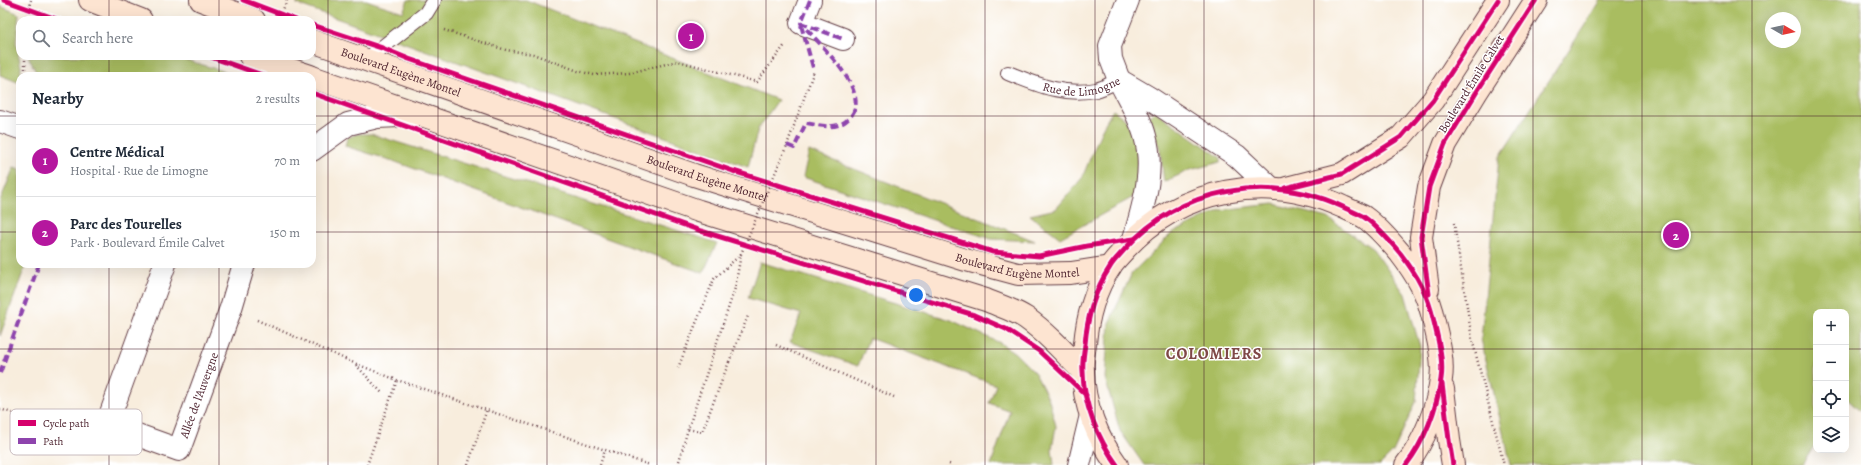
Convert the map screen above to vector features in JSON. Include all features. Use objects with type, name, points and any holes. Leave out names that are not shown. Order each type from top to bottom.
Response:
[{"type":"main road","points":[[90,0],[131,16]]},
{"type":"main road","name":"Boulevard Émile Calvet","points":[[1277,188],[1342,174],[1401,137],[1434,100],[1498,0]]},
{"type":"main road","name":"Boulevard Émile Calvet","points":[[1454,465],[1448,440],[1440,351],[1430,300],[1421,237],[1429,187],[1446,144],[1476,93],[1536,0]]},
{"type":"main road","points":[[207,1],[244,16]]},
{"type":"main road","name":"Boulevard Eugène Montel","points":[[316,42],[694,175],[966,260],[1018,274],[1071,273],[1110,267]]},
{"type":"main road","points":[[263,64],[295,72]]},
{"type":"main road","points":[[316,78],[699,211],[979,298],[1008,309],[1025,318],[1043,332],[1083,372]]},
{"type":"main road","points":[[1117,465],[1108,452],[1091,415],[1083,372],[1087,322],[1096,296],[1110,267],[1134,239],[1162,217],[1202,198],[1236,190],[1277,188],[1326,200],[1364,217],[1388,239],[1410,266],[1430,300]]},
{"type":"main road","points":[[1406,465],[1414,454],[1431,418],[1442,378]]},
{"type":"street","points":[[810,0],[801,23],[843,39]]},
{"type":"street","name":"Rue de Limogne","points":[[1119,80],[1111,59],[1110,46],[1128,0]]},
{"type":"street","points":[[1119,80],[1148,97],[1237,156],[1277,188]]},
{"type":"street","points":[[1119,80],[1145,135],[1149,155],[1147,193],[1134,239]]},
{"type":"street","points":[[316,147],[348,124],[377,117],[424,115]]},
{"type":"street","points":[[0,121],[16,127]]},
{"type":"street","points":[[112,409],[164,268]]},
{"type":"street","name":"Allée de l'Auvergne","points":[[142,437],[179,450],[231,308],[243,268]]},
{"type":"street","points":[[1079,465],[1091,415]]},
{"type":"lane","points":[[366,60],[426,13],[434,0]]},
{"type":"lane","name":"Rue de Limogne","points":[[1008,73],[1044,87],[1071,93],[1098,90],[1119,80]]},
{"type":"path","points":[[26,16],[31,0]]},
{"type":"path","points":[[22,7],[34,12]]},
{"type":"path","points":[[274,13],[282,16]]},
{"type":"path","points":[[442,30],[506,50],[534,54],[578,71],[594,75],[629,73],[678,61],[757,82],[801,23]]},
{"type":"path","points":[[25,60],[25,72]]},
{"type":"path","points":[[678,465],[688,429],[735,288],[741,254],[787,145],[814,71]]},
{"type":"path","points":[[764,180],[779,185]]},
{"type":"path","points":[[1424,218],[1454,220],[1472,339],[1504,465]]},
{"type":"path","points":[[739,242],[754,247]]},
{"type":"path","points":[[678,368],[714,279],[741,254]]},
{"type":"path","points":[[231,308],[354,363],[397,380],[650,465]]},
{"type":"path","points":[[688,429],[702,432],[748,316]]},
{"type":"path","points":[[776,344],[894,397]]},
{"type":"path","points":[[354,363],[383,394]]},
{"type":"path","points":[[368,465],[397,380]]},
{"type":"path","points":[[0,409],[10,412]]},
{"type":"path","points":[[468,465],[487,409]]},
{"type":"path","points":[[600,465],[605,450]]},
{"type":"green space","points":[[298,0],[366,0],[403,12],[408,0],[526,0],[778,100],[758,129],[748,167],[297,4]]},
{"type":"green space","points":[[1601,0],[1861,0],[1861,412],[1849,401],[1849,309],[1813,309],[1813,448],[1802,465],[1511,465],[1481,339],[1499,158]]},
{"type":"green space","points":[[0,6],[19,14],[19,16],[16,16],[16,60],[20,60],[21,67],[21,72],[16,72],[16,81],[0,75]]},
{"type":"green space","points":[[30,60],[186,60],[227,72],[36,72]]},
{"type":"green space","points":[[1113,110],[1126,120],[1138,145],[1139,176],[1135,196],[1060,238],[1030,215],[1056,209],[1082,178],[1103,127]]},
{"type":"green space","points":[[1155,111],[1221,158],[1220,162],[1190,170],[1164,182],[1160,150],[1149,117]]},
{"type":"green space","points":[[357,134],[371,134],[717,243],[703,273],[393,161],[345,146],[347,138]]},
{"type":"green space","points":[[809,151],[1035,241],[991,239],[803,177]]},
{"type":"green space","points":[[14,167],[16,168],[16,268],[25,268],[0,336],[0,201]]},
{"type":"green space","points":[[1274,204],[1328,218],[1373,249],[1405,294],[1420,347],[1416,402],[1393,452],[1380,465],[1144,465],[1120,431],[1105,378],[1109,323],[1132,273],[1171,234],[1220,210]]},
{"type":"green space","points":[[760,262],[951,320],[1000,343],[1015,353],[1035,373],[1049,400],[1056,426],[1052,449],[1054,465],[991,465],[1010,411],[989,403],[996,385],[869,338],[858,366],[790,342],[801,314],[748,298]]},
{"type":"marked path","points":[[810,0],[801,23],[843,39]]},
{"type":"marked path","points":[[787,145],[794,148],[806,123],[836,126],[846,121],[851,116],[856,106],[854,94],[849,81],[840,67],[801,23]]},
{"type":"marked path","points":[[801,25],[814,71]]},
{"type":"marked path","points":[[0,373],[38,268]]},
{"type":"cycle path","points":[[4,0],[48,16]]},
{"type":"cycle path","points":[[243,0],[285,16]]},
{"type":"cycle path","points":[[1285,188],[1342,174],[1401,137],[1433,100],[1498,0]]},
{"type":"cycle path","points":[[1429,294],[1421,237],[1429,187],[1445,144],[1536,0]]},
{"type":"cycle path","points":[[316,26],[733,171],[993,252],[1039,256],[1087,246],[1134,239]]},
{"type":"cycle path","points":[[219,60],[254,72]]},
{"type":"cycle path","points":[[316,94],[701,231],[974,315],[1006,329],[1039,351],[1086,395]]},
{"type":"cycle path","points":[[1117,465],[1110,455],[1093,421],[1084,383],[1083,361],[1086,334],[1093,304],[1100,285],[1112,264],[1125,249],[1147,228],[1172,211],[1199,199],[1227,192],[1256,189],[1285,190],[1314,196],[1364,217],[1378,229],[1400,253],[1412,269],[1421,285],[1432,312],[1440,350],[1442,372],[1439,390],[1429,425],[1413,456],[1406,465]]},
{"type":"cycle path","points":[[1442,384],[1453,465]]},
{"type":"place","name":"Centre Médical","points":[[691,36]]},
{"type":"place","name":"Parc des Tourelles","points":[[1676,235]]},
{"type":"district","name":"COLOMIERS","points":[[1214,353]]}]
